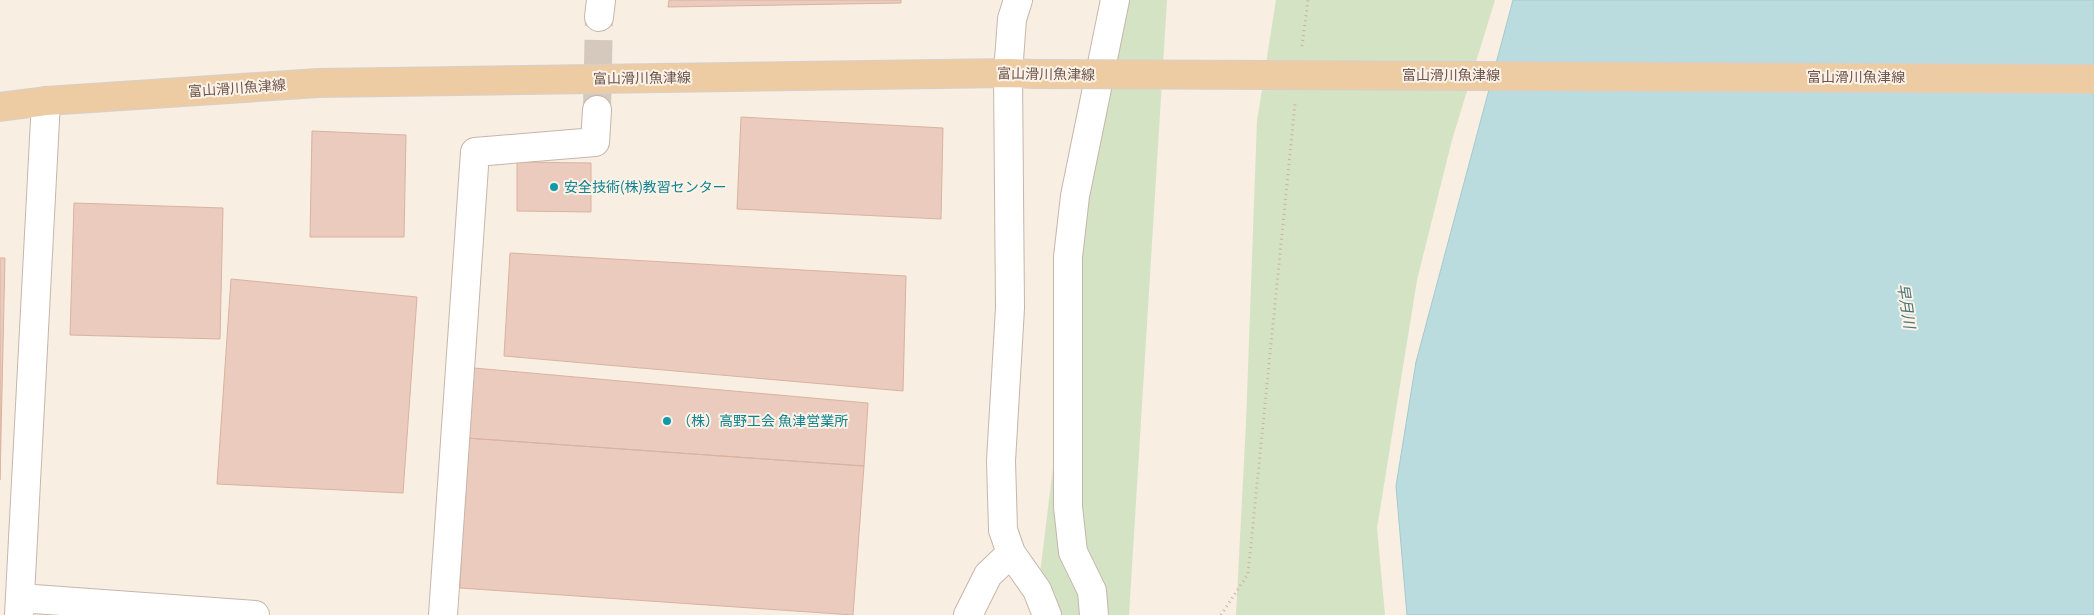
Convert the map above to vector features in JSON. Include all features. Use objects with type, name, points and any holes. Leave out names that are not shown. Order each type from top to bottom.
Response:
[{"type":"main road","name":"富山滑川魚津線","points":[[0,107],[46,101],[318,83],[1008,73],[2094,79]]},
{"type":"street","points":[[1018,0],[1012,19],[1008,73],[1010,308],[1001,461],[1003,530],[1011,553],[1037,590],[1047,615]]},
{"type":"street","points":[[1094,615],[1092,591],[1073,552],[1068,507],[1068,257],[1074,196],[1115,0]]},
{"type":"street","points":[[46,101],[19,606],[255,615]]},
{"type":"street","points":[[443,615],[475,152],[595,142],[597,110]]},
{"type":"street","points":[[968,615],[988,575],[1011,553]]},
{"type":"path","points":[[1302,48],[1308,0]]},
{"type":"path","points":[[1220,615],[1248,574],[1258,497],[1296,96]]},
{"type":"green space","points":[[1110,0],[1167,0],[1129,615],[1035,615]]},
{"type":"green space","points":[[1276,0],[1495,0],[1452,140],[1417,280],[1377,528],[1385,615],[1236,615],[1246,423],[1257,121]]},
{"type":"water","name":"早月川","points":[[1513,0],[2094,0],[2094,615],[1407,615],[1396,486],[1416,362]]},
{"type":"building","points":[[669,0],[901,0],[901,3],[668,7]]},
{"type":"building","points":[[741,117],[943,128],[941,219],[737,209]]},
{"type":"building","points":[[312,131],[406,135],[404,237],[310,237]]},
{"type":"building","name":"安全技術(株)教習センター","points":[[517,162],[591,163],[591,212],[517,211]]},
{"type":"building","points":[[74,203],[223,208],[220,339],[70,335]]},
{"type":"building","points":[[510,253],[906,276],[903,391],[504,356]]},
{"type":"building","points":[[0,258],[5,258],[0,480]]},
{"type":"building","points":[[231,279],[417,297],[403,493],[217,484]]},
{"type":"building","name":"（株）高野工会 魚津営業所","points":[[474,368],[868,403],[864,466],[466,438]]},
{"type":"building","points":[[466,438],[864,466],[853,615],[460,588]]},
{"type":"tunnel","points":[[597,110],[599,17]]},
{"type":"place","name":"安全技術(株)教習センター","points":[[554,187]]},
{"type":"place","name":"（株）高野工会 魚津営業所","points":[[667,421]]}]
